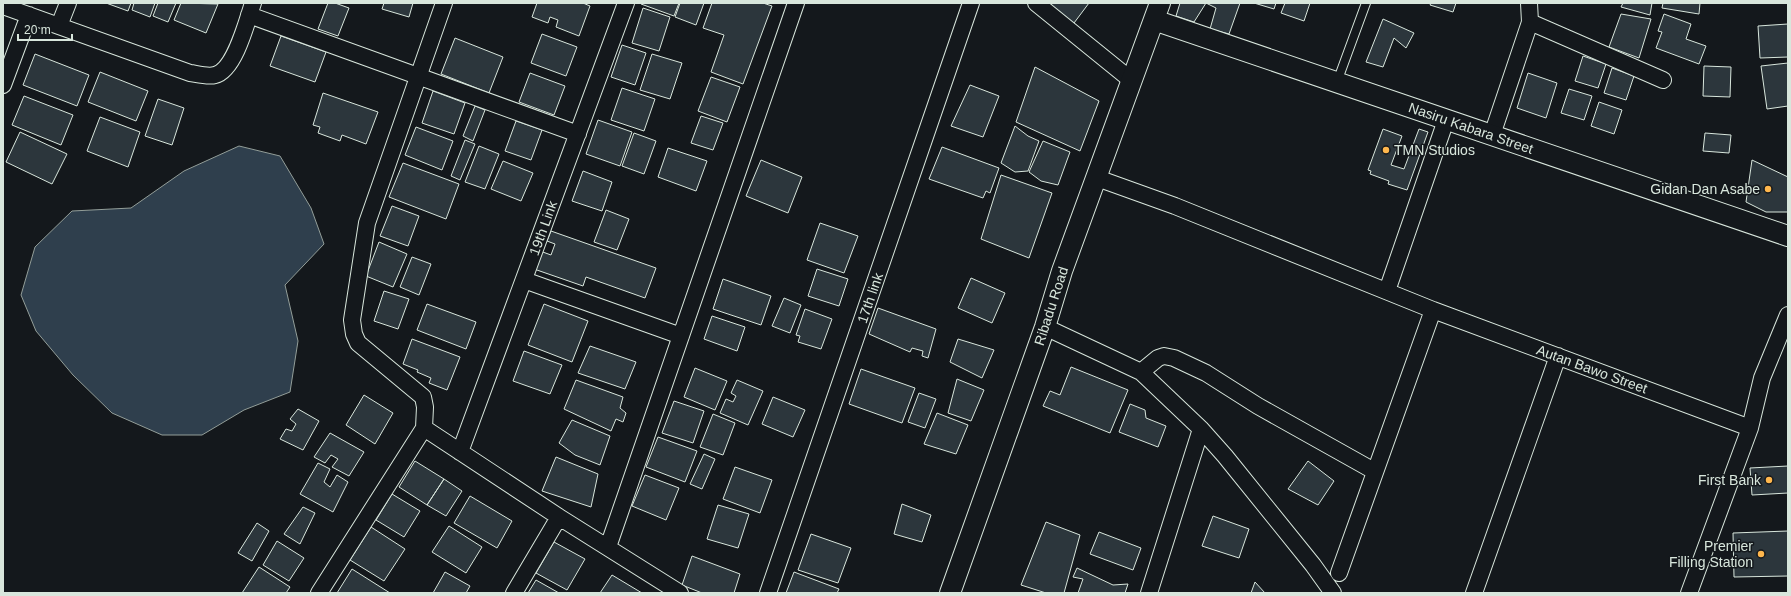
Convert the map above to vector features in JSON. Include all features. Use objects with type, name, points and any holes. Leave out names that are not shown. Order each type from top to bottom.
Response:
[{"type":"street","points":[[59,26],[68,3]]},
{"type":"street","points":[[319,593],[424,428],[425,406],[423,397],[358,343],[354,334],[352,320],[367,223],[444,3]]},
{"type":"street","name":"19th Link","points":[[460,452],[626,3]]},
{"type":"street","points":[[608,547],[796,3]]},
{"type":"street","name":"17th link","points":[[768,593],[971,3]]},
{"type":"street","points":[[1036,3],[1131,80]]},
{"type":"street","points":[[1492,135],[1530,22],[1529,3]]},
{"type":"street","points":[[3,6],[190,73],[215,75],[229,65],[239,44],[251,9],[418,77],[578,134]]},
{"type":"street","name":"Ribadu Road","points":[[950,593],[1045,327],[1062,272],[1157,12]]},
{"type":"street","name":"Nasiru Kabara Street","points":[[1157,12],[1337,82],[1788,236]]},
{"type":"street","points":[[3,85],[29,15]]},
{"type":"street","points":[[1530,22],[1663,80]]},
{"type":"street","points":[[1387,291],[1446,120]]},
{"type":"street","name":"Autan Bawo Street","points":[[1097,178],[1175,206],[1433,310],[1750,428]]},
{"type":"street","points":[[524,280],[681,336]]},
{"type":"street","points":[[1339,572],[1433,310]]},
{"type":"street","points":[[1689,593],[1750,428],[1762,378],[1788,315]]},
{"type":"street","points":[[1045,327],[1140,372],[1201,430],[1230,462],[1313,565],[1332,592]]},
{"type":"street","points":[[1140,372],[1158,358],[1164,356],[1174,358],[1206,373],[1258,406],[1374,471]]},
{"type":"street","points":[[1474,593],[1558,356]]},
{"type":"street","points":[[424,428],[559,517],[680,593]]},
{"type":"street","points":[[1149,593],[1201,430]]},
{"type":"street","points":[[514,593],[559,517]]},
{"type":"lane","points":[[1337,82],[1366,3]]},
{"type":"water","points":[[239,146],[280,156],[311,208],[324,244],[285,285],[298,341],[290,392],[244,410],[202,435],[162,435],[112,413],[73,375],[36,331],[21,295],[35,247],[72,211],[131,208],[184,171]]},
{"type":"building","points":[[106,3],[131,3],[128,11]]},
{"type":"building","points":[[134,3],[155,3],[150,17],[132,10]]},
{"type":"building","points":[[158,3],[176,3],[168,22],[153,16]]},
{"type":"building","points":[[181,3],[218,4],[206,33],[174,20]]},
{"type":"building","points":[[328,3],[335,3],[349,8],[338,36],[318,29]]},
{"type":"building","points":[[384,3],[413,3],[409,17],[382,9]]},
{"type":"building","points":[[537,3],[583,3],[590,6],[579,36],[556,27],[558,20],[550,17],[548,23],[532,17]]},
{"type":"building","points":[[679,3],[674,16],[641,4]]},
{"type":"building","points":[[680,3],[704,3],[696,25],[675,17]]},
{"type":"building","points":[[712,3],[763,3],[772,6],[743,84],[711,72],[724,35],[703,28]]},
{"type":"building","points":[[1043,3],[1089,3],[1071,27]]},
{"type":"building","points":[[1180,3],[1206,3],[1194,22],[1176,16]]},
{"type":"building","points":[[1206,3],[1240,3],[1229,34],[1210,29],[1216,8]]},
{"type":"building","points":[[1254,3],[1276,3],[1274,9]]},
{"type":"building","points":[[1285,3],[1310,3],[1304,21],[1281,13]]},
{"type":"building","points":[[1431,3],[1456,3],[1453,12],[1430,5]]},
{"type":"building","points":[[1623,3],[1652,3],[1650,15],[1621,7]]},
{"type":"building","points":[[1663,3],[1700,3],[1699,14],[1662,8]]},
{"type":"building","points":[[643,8],[670,17],[659,51],[632,43]]},
{"type":"building","points":[[1621,14],[1651,19],[1639,58],[1609,47]]},
{"type":"building","points":[[1664,14],[1691,24],[1686,39],[1706,46],[1699,64],[1656,48],[1662,32],[1658,31]]},
{"type":"building","points":[[1383,19],[1414,33],[1406,48],[1394,38],[1383,67],[1366,62]]},
{"type":"building","points":[[1788,24],[1788,57],[1760,58],[1758,26]]},
{"type":"building","points":[[542,34],[577,47],[566,76],[531,63]]},
{"type":"building","points":[[281,36],[326,52],[315,82],[270,66]]},
{"type":"building","points":[[455,38],[503,57],[489,93],[441,74]]},
{"type":"building","points":[[622,45],[646,53],[635,85],[611,77]]},
{"type":"building","points":[[35,54],[89,75],[77,106],[23,85]]},
{"type":"building","points":[[652,54],[682,63],[670,99],[640,90]]},
{"type":"building","points":[[1583,56],[1606,64],[1598,88],[1575,81]]},
{"type":"building","points":[[1788,63],[1788,106],[1767,109],[1761,66]]},
{"type":"building","points":[[1704,66],[1731,67],[1730,97],[1703,96]]},
{"type":"building","points":[[1035,67],[1099,101],[1080,151],[1016,122]]},
{"type":"building","points":[[1612,68],[1634,76],[1626,100],[1604,93]]},
{"type":"building","points":[[100,72],[148,91],[136,121],[88,102]]},
{"type":"building","points":[[530,73],[565,86],[554,115],[519,102]]},
{"type":"building","points":[[1528,73],[1557,83],[1546,118],[1517,108]]},
{"type":"building","points":[[711,77],[740,87],[727,122],[698,111]]},
{"type":"building","points":[[970,85],[999,96],[983,137],[951,126]]},
{"type":"building","points":[[622,88],[655,99],[644,131],[611,120]]},
{"type":"building","points":[[1569,89],[1592,96],[1584,120],[1561,113]]},
{"type":"building","points":[[433,91],[465,103],[454,134],[422,123]]},
{"type":"building","points":[[323,93],[378,112],[366,144],[342,135],[340,141],[318,133],[320,127],[313,125]]},
{"type":"building","points":[[24,96],[73,115],[61,145],[12,125]]},
{"type":"building","points":[[158,99],[184,108],[172,145],[145,136]]},
{"type":"building","points":[[1599,102],[1622,110],[1614,134],[1591,126]]},
{"type":"building","points":[[475,106],[485,110],[473,141],[463,136]]},
{"type":"building","points":[[701,116],[723,123],[713,150],[691,143]]},
{"type":"building","points":[[100,117],[140,132],[128,167],[87,151]]},
{"type":"building","points":[[598,120],[632,132],[620,166],[586,154]]},
{"type":"building","points":[[516,121],[542,130],[531,160],[505,151]]},
{"type":"building","points":[[1015,126],[1028,136],[1039,141],[1028,171],[1015,172],[1001,163]]},
{"type":"building","points":[[416,127],[453,141],[442,170],[405,155]]},
{"type":"building","name":"TMN Studios","points":[[1383,129],[1402,136],[1391,165],[1404,169],[1419,129],[1428,132],[1407,190],[1388,184],[1389,181],[1370,174],[1371,171],[1368,170]]},
{"type":"building","points":[[20,132],[67,154],[52,184],[6,162]]},
{"type":"building","points":[[634,133],[656,141],[644,174],[622,166]]},
{"type":"building","points":[[1705,133],[1731,135],[1729,153],[1703,151]]},
{"type":"building","points":[[465,140],[475,144],[460,180],[451,176]]},
{"type":"building","points":[[1043,141],[1070,152],[1058,185],[1041,181],[1029,172]]},
{"type":"building","points":[[479,146],[499,154],[485,189],[465,182]]},
{"type":"building","points":[[942,147],[999,168],[990,193],[986,191],[983,198],[929,179]]},
{"type":"building","points":[[668,148],[707,161],[696,191],[658,177]]},
{"type":"building","points":[[761,160],[802,177],[788,213],[746,196]]},
{"type":"building","name":"Gidan Dan Asabe","points":[[1752,160],[1788,177],[1788,212],[1766,212],[1746,202]]},
{"type":"building","points":[[503,161],[533,173],[521,201],[491,189]]},
{"type":"building","points":[[403,163],[459,184],[446,219],[389,197]]},
{"type":"building","points":[[583,171],[612,182],[602,211],[572,201]]},
{"type":"building","points":[[1001,175],[1052,193],[1029,258],[981,239]]},
{"type":"building","points":[[392,206],[419,216],[408,246],[380,236]]},
{"type":"building","points":[[606,210],[629,219],[617,250],[594,242]]},
{"type":"building","points":[[820,223],[858,236],[844,273],[807,260]]},
{"type":"building","points":[[551,231],[656,268],[645,298],[586,277],[583,286],[534,269],[540,251],[551,255],[555,244],[547,241]]},
{"type":"building","points":[[379,242],[407,254],[393,287],[366,276]]},
{"type":"building","points":[[412,257],[431,264],[419,295],[400,287]]},
{"type":"building","points":[[817,269],[848,279],[839,306],[808,296]]},
{"type":"building","points":[[971,278],[1005,293],[992,323],[958,308]]},
{"type":"building","points":[[723,279],[771,296],[761,325],[713,309]]},
{"type":"building","points":[[384,291],[409,299],[398,329],[374,321]]},
{"type":"building","points":[[784,298],[801,305],[790,333],[772,326]]},
{"type":"building","points":[[427,304],[476,322],[466,349],[417,330]]},
{"type":"building","points":[[544,304],[588,321],[572,362],[528,345]]},
{"type":"building","points":[[878,308],[936,329],[928,358],[922,356],[923,351],[912,348],[910,352],[869,334]]},
{"type":"building","points":[[805,309],[832,319],[821,349],[798,342],[800,336],[796,335]]},
{"type":"building","points":[[712,316],[745,327],[737,351],[704,339]]},
{"type":"building","points":[[412,339],[460,357],[447,390],[429,383],[431,378],[417,372],[418,370],[403,364]]},
{"type":"building","points":[[958,339],[994,350],[982,378],[950,362]]},
{"type":"building","points":[[590,346],[636,362],[625,389],[578,373]]},
{"type":"building","points":[[524,351],[562,365],[550,394],[513,381]]},
{"type":"building","points":[[1071,367],[1128,390],[1110,433],[1043,406],[1050,391],[1060,395]]},
{"type":"building","points":[[695,368],[727,381],[715,410],[684,397]]},
{"type":"building","points":[[861,369],[915,388],[902,423],[849,404]]},
{"type":"building","points":[[957,379],[984,390],[971,421],[948,413]]},
{"type":"building","points":[[576,380],[623,397],[620,408],[626,413],[623,422],[616,419],[611,431],[564,409]]},
{"type":"building","points":[[737,380],[763,391],[748,425],[720,413],[726,399],[733,402],[736,396],[731,393]]},
{"type":"building","points":[[919,393],[936,399],[925,428],[908,422]]},
{"type":"building","points":[[364,395],[393,413],[375,444],[346,425]]},
{"type":"building","points":[[773,397],[805,410],[793,437],[762,424]]},
{"type":"building","points":[[674,401],[704,411],[693,443],[662,433]]},
{"type":"building","points":[[1130,404],[1145,410],[1146,418],[1166,426],[1158,447],[1119,432]]},
{"type":"building","points":[[298,409],[319,421],[303,450],[280,439],[286,429],[292,431],[296,424],[290,419]]},
{"type":"building","points":[[937,413],[968,425],[956,454],[924,444]]},
{"type":"building","points":[[713,414],[735,423],[723,455],[700,447]]},
{"type":"building","points":[[572,420],[610,436],[600,465],[575,455],[559,443]]},
{"type":"building","points":[[330,433],[364,452],[349,476],[332,467],[338,459],[331,455],[325,463],[314,457]]},
{"type":"building","points":[[658,437],[697,451],[685,482],[646,467]]},
{"type":"building","points":[[704,454],[715,459],[702,489],[690,484]]},
{"type":"building","points":[[556,457],[598,474],[591,507],[542,491]]},
{"type":"building","points":[[415,461],[444,479],[427,505],[399,487]]},
{"type":"building","points":[[1308,461],[1334,481],[1318,505],[1288,489]]},
{"type":"building","points":[[318,463],[330,469],[324,482],[330,487],[337,475],[348,482],[333,512],[300,494]]},
{"type":"building","name":"First Bank","points":[[1788,466],[1788,493],[1752,495],[1750,468]]},
{"type":"building","points":[[735,467],[772,480],[760,513],[723,499]]},
{"type":"building","points":[[645,475],[679,488],[666,520],[632,506]]},
{"type":"building","points":[[444,479],[462,491],[446,516],[427,505]]},
{"type":"building","points":[[392,494],[420,511],[404,537],[376,520]]},
{"type":"building","points":[[470,496],[512,521],[497,548],[454,523]]},
{"type":"building","points":[[902,504],[931,515],[922,542],[894,534]]},
{"type":"building","points":[[718,505],[749,514],[738,548],[707,539]]},
{"type":"building","points":[[303,507],[315,513],[300,544],[284,534]]},
{"type":"building","points":[[1213,516],[1249,529],[1239,558],[1202,546]]},
{"type":"building","points":[[1046,522],[1080,535],[1064,593],[1046,593],[1021,585]]},
{"type":"building","points":[[257,523],[269,531],[252,561],[238,553]]},
{"type":"building","points":[[449,526],[482,547],[466,573],[432,552]]},
{"type":"building","points":[[371,527],[405,549],[384,581],[350,560]]},
{"type":"building","name":"Premier Filling Station","points":[[1788,531],[1788,576],[1734,577],[1733,533]]},
{"type":"building","points":[[1099,532],[1141,548],[1133,570],[1090,554]]},
{"type":"building","points":[[811,534],[851,548],[838,583],[798,570]]},
{"type":"building","points":[[277,541],[304,558],[289,581],[263,565]]},
{"type":"building","points":[[554,542],[585,559],[567,590],[536,573]]},
{"type":"building","points":[[692,556],[740,574],[734,593],[702,593],[682,585]]},
{"type":"building","points":[[259,567],[290,587],[286,593],[242,593]]},
{"type":"building","points":[[1077,568],[1113,585],[1128,584],[1125,593],[1078,593],[1083,579],[1073,577]]},
{"type":"building","points":[[352,569],[390,593],[337,593]]},
{"type":"building","points":[[445,572],[470,586],[466,593],[433,593]]},
{"type":"building","points":[[794,572],[839,589],[837,593],[786,593]]},
{"type":"building","points":[[612,575],[642,593],[600,593]]},
{"type":"building","points":[[536,580],[559,593],[528,593]]},
{"type":"building","points":[[1255,582],[1265,593],[1251,593]]},
{"type":"place","name":"TMN Studios","points":[[1386,150]]},
{"type":"place","name":"Gidan Dan Asabe","points":[[1768,189]]},
{"type":"place","name":"First Bank","points":[[1769,480]]},
{"type":"place","name":"Premier Filling Station","points":[[1761,554]]}]
